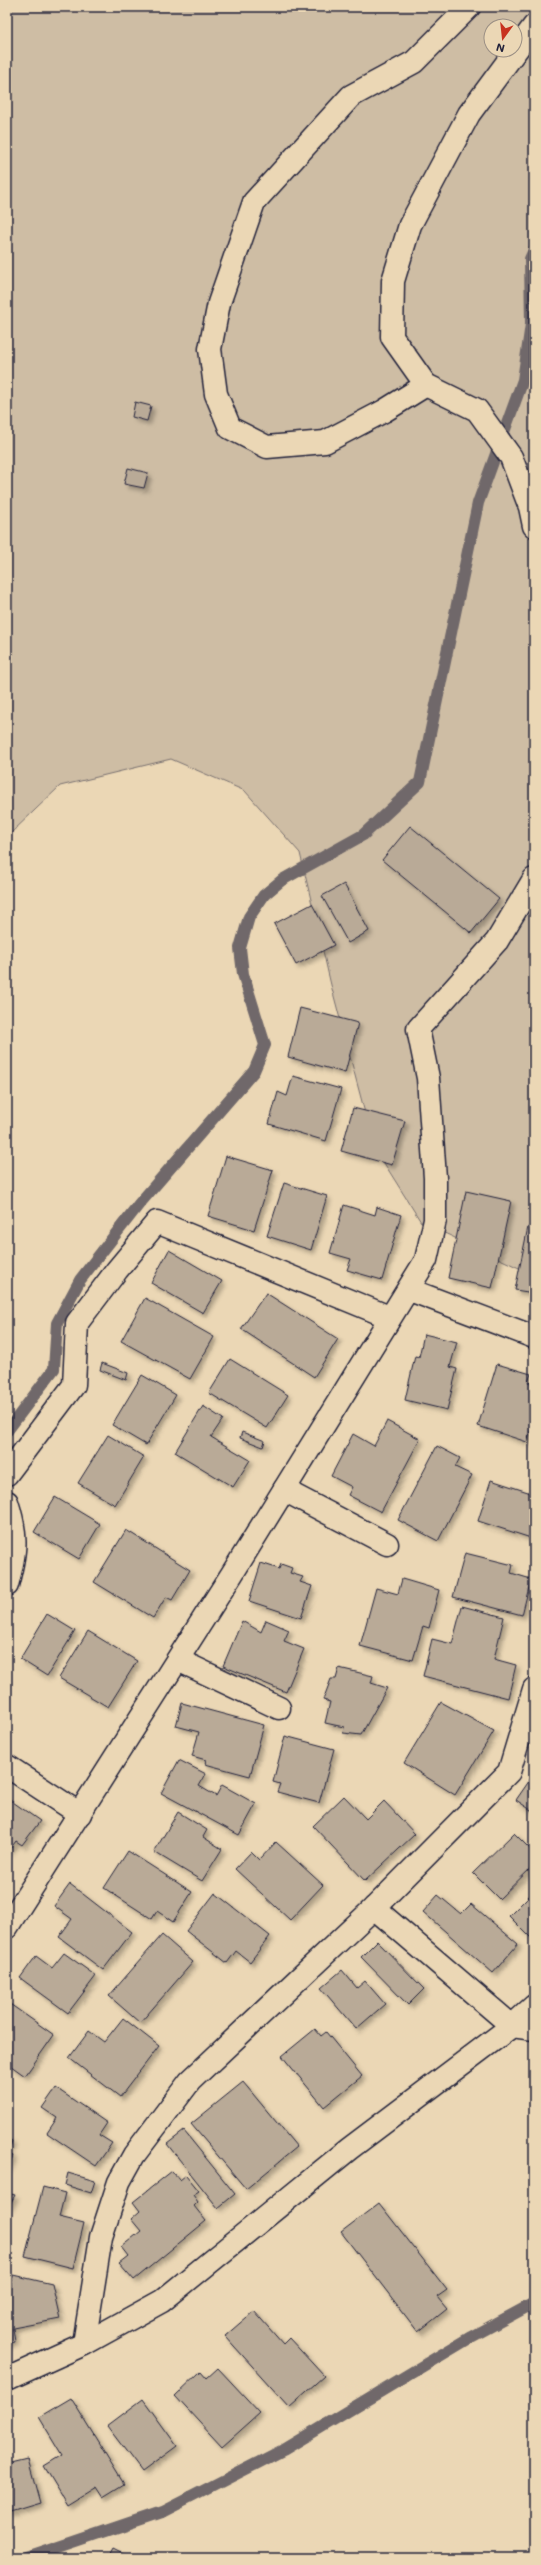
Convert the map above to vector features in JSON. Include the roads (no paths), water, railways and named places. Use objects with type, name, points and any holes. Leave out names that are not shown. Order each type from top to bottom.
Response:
[{"type":"street","points":[[426,385],[384,411],[325,442],[267,447],[230,428],[216,394],[210,349],[219,303],[254,202],[351,96],[414,62],[469,7]]},
{"type":"street","points":[[534,26],[469,114],[410,225],[393,281],[392,337],[426,385],[477,410],[511,457],[530,507],[534,526]]},
{"type":"street","points":[[7,1927],[178,1660],[284,1490],[389,1317],[410,1290],[426,1260],[436,1220],[435,1178],[428,1078],[418,1029],[497,941],[534,878]]},
{"type":"street","points":[[7,1474],[74,1385],[77,1322],[117,1270],[157,1222],[389,1317]]},
{"type":"street","points":[[410,1290],[534,1337]]},
{"type":"street","points":[[284,1490],[387,1544]]},
{"type":"street","points":[[7,1502],[15,1526],[15,1552],[7,1585]]},
{"type":"street","points":[[178,1660],[279,1708]]},
{"type":"street","points":[[84,2344],[101,2237],[119,2182],[134,2156],[190,2081],[374,1908],[509,1772],[534,1689]]},
{"type":"street","points":[[7,1766],[80,1814]]},
{"type":"street","points":[[374,1908],[512,2026],[534,2029]]},
{"type":"street","points":[[7,2379],[84,2344],[162,2301],[349,2149],[512,2026],[534,2006]]},
{"type":"waterway","points":[[7,1431],[54,1369],[57,1323],[80,1280],[139,1204],[254,1071],[265,1045],[243,974],[240,948],[249,917],[264,895],[282,880],[363,835],[420,782],[478,503],[523,380],[531,324],[530,259],[534,250]]},
{"type":"waterway","points":[[26,2558],[162,2512],[283,2450],[471,2337],[534,2303]]}]
